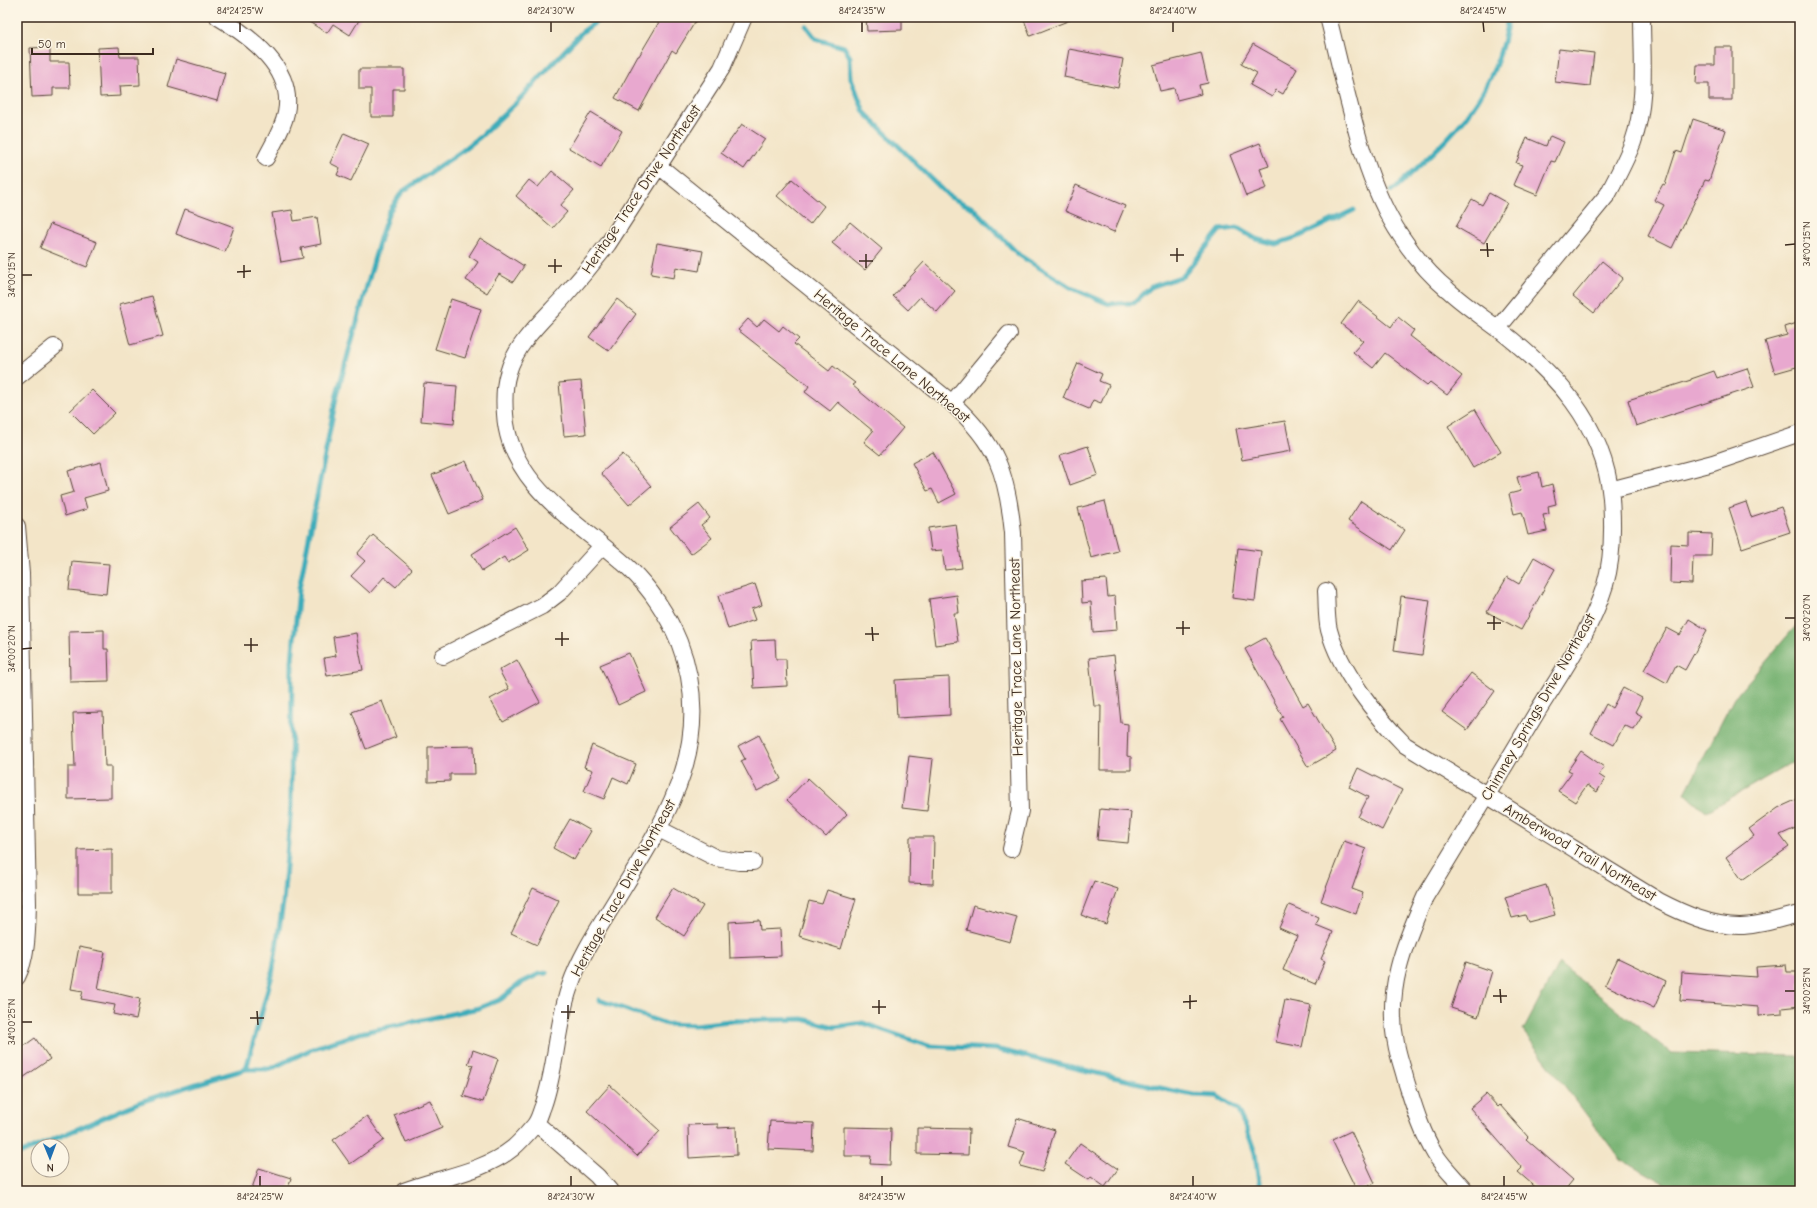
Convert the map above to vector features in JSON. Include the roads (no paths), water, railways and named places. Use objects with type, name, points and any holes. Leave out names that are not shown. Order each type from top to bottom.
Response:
[{"type":"street","points":[[218,17],[242,31],[269,58],[279,70],[287,92],[286,114],[266,158]]},
{"type":"street","name":"Heritage Trace Drive Northeast","points":[[404,1191],[477,1168],[496,1159],[513,1148],[537,1124],[549,1090],[563,1004],[575,972],[591,941],[659,829],[677,791],[685,769],[690,746],[692,711],[688,675],[678,639],[655,598],[632,571],[544,494],[527,476],[512,449],[506,424],[506,386],[508,372],[526,339],[595,261],[608,244],[722,68],[744,17]]},
{"type":"street","name":"Chimney Springs Drive Northeast","points":[[1328,17],[1356,124],[1375,186],[1388,216],[1416,257],[1448,291],[1530,354],[1555,378],[1575,402],[1599,446],[1610,490],[1613,521],[1611,547],[1605,584],[1598,602],[1573,653],[1422,904],[1409,932],[1400,959],[1393,1000],[1396,1043],[1419,1123],[1435,1155],[1466,1191]]},
{"type":"street","points":[[1498,328],[1608,194],[1621,171],[1634,141],[1640,108],[1642,89],[1642,17]]},
{"type":"street","name":"Heritage Trace Lane Northeast","points":[[658,166],[952,403],[972,422],[988,442],[1004,476],[1010,504],[1013,533],[1020,811],[1011,850]]},
{"type":"street","points":[[952,403],[1009,334]]},
{"type":"street","points":[[17,377],[54,348]]},
{"type":"street","points":[[1610,490],[1713,463],[1800,433]]},
{"type":"street","points":[[17,526],[21,574],[20,698],[28,904],[27,932],[24,953],[17,977]]},
{"type":"street","points":[[443,656],[542,606],[559,593],[602,546]]},
{"type":"street","name":"Amberwood Trail Northeast","points":[[1326,590],[1329,630],[1341,659],[1367,702],[1386,726],[1405,745],[1659,901],[1681,912],[1702,920],[1740,926],[1759,924],[1800,914]]},
{"type":"street","points":[[659,829],[716,858],[739,862],[753,862]]},
{"type":"street","points":[[537,1124],[597,1176],[610,1191]]},
{"type":"waterway","points":[[246,1069],[272,975],[283,903],[291,806],[292,661],[299,589],[336,398],[381,235],[389,212],[402,192],[462,151],[481,136],[516,103],[582,32],[603,17]]},
{"type":"waterway","points":[[1392,191],[1451,135],[1467,115],[1481,94],[1493,71],[1502,46],[1508,17]]},
{"type":"waterway","points":[[806,26],[816,39],[844,47],[850,57],[851,78],[864,112],[950,197],[973,208],[1019,255],[1072,288],[1109,304],[1134,303],[1151,287],[1183,276],[1220,230],[1237,228],[1256,239],[1276,244],[1300,236],[1354,210]]},
{"type":"waterway","points":[[17,1155],[140,1102],[209,1080],[246,1069],[270,1069],[314,1048],[360,1033],[479,1008],[501,999],[521,983],[539,974],[547,973]]},
{"type":"waterway","points":[[599,1000],[666,1024],[695,1025],[730,1021],[803,1019],[834,1027],[863,1023],[929,1046],[995,1049],[1169,1090],[1193,1095],[1217,1096],[1237,1109],[1247,1130],[1255,1153],[1260,1191]]}]
